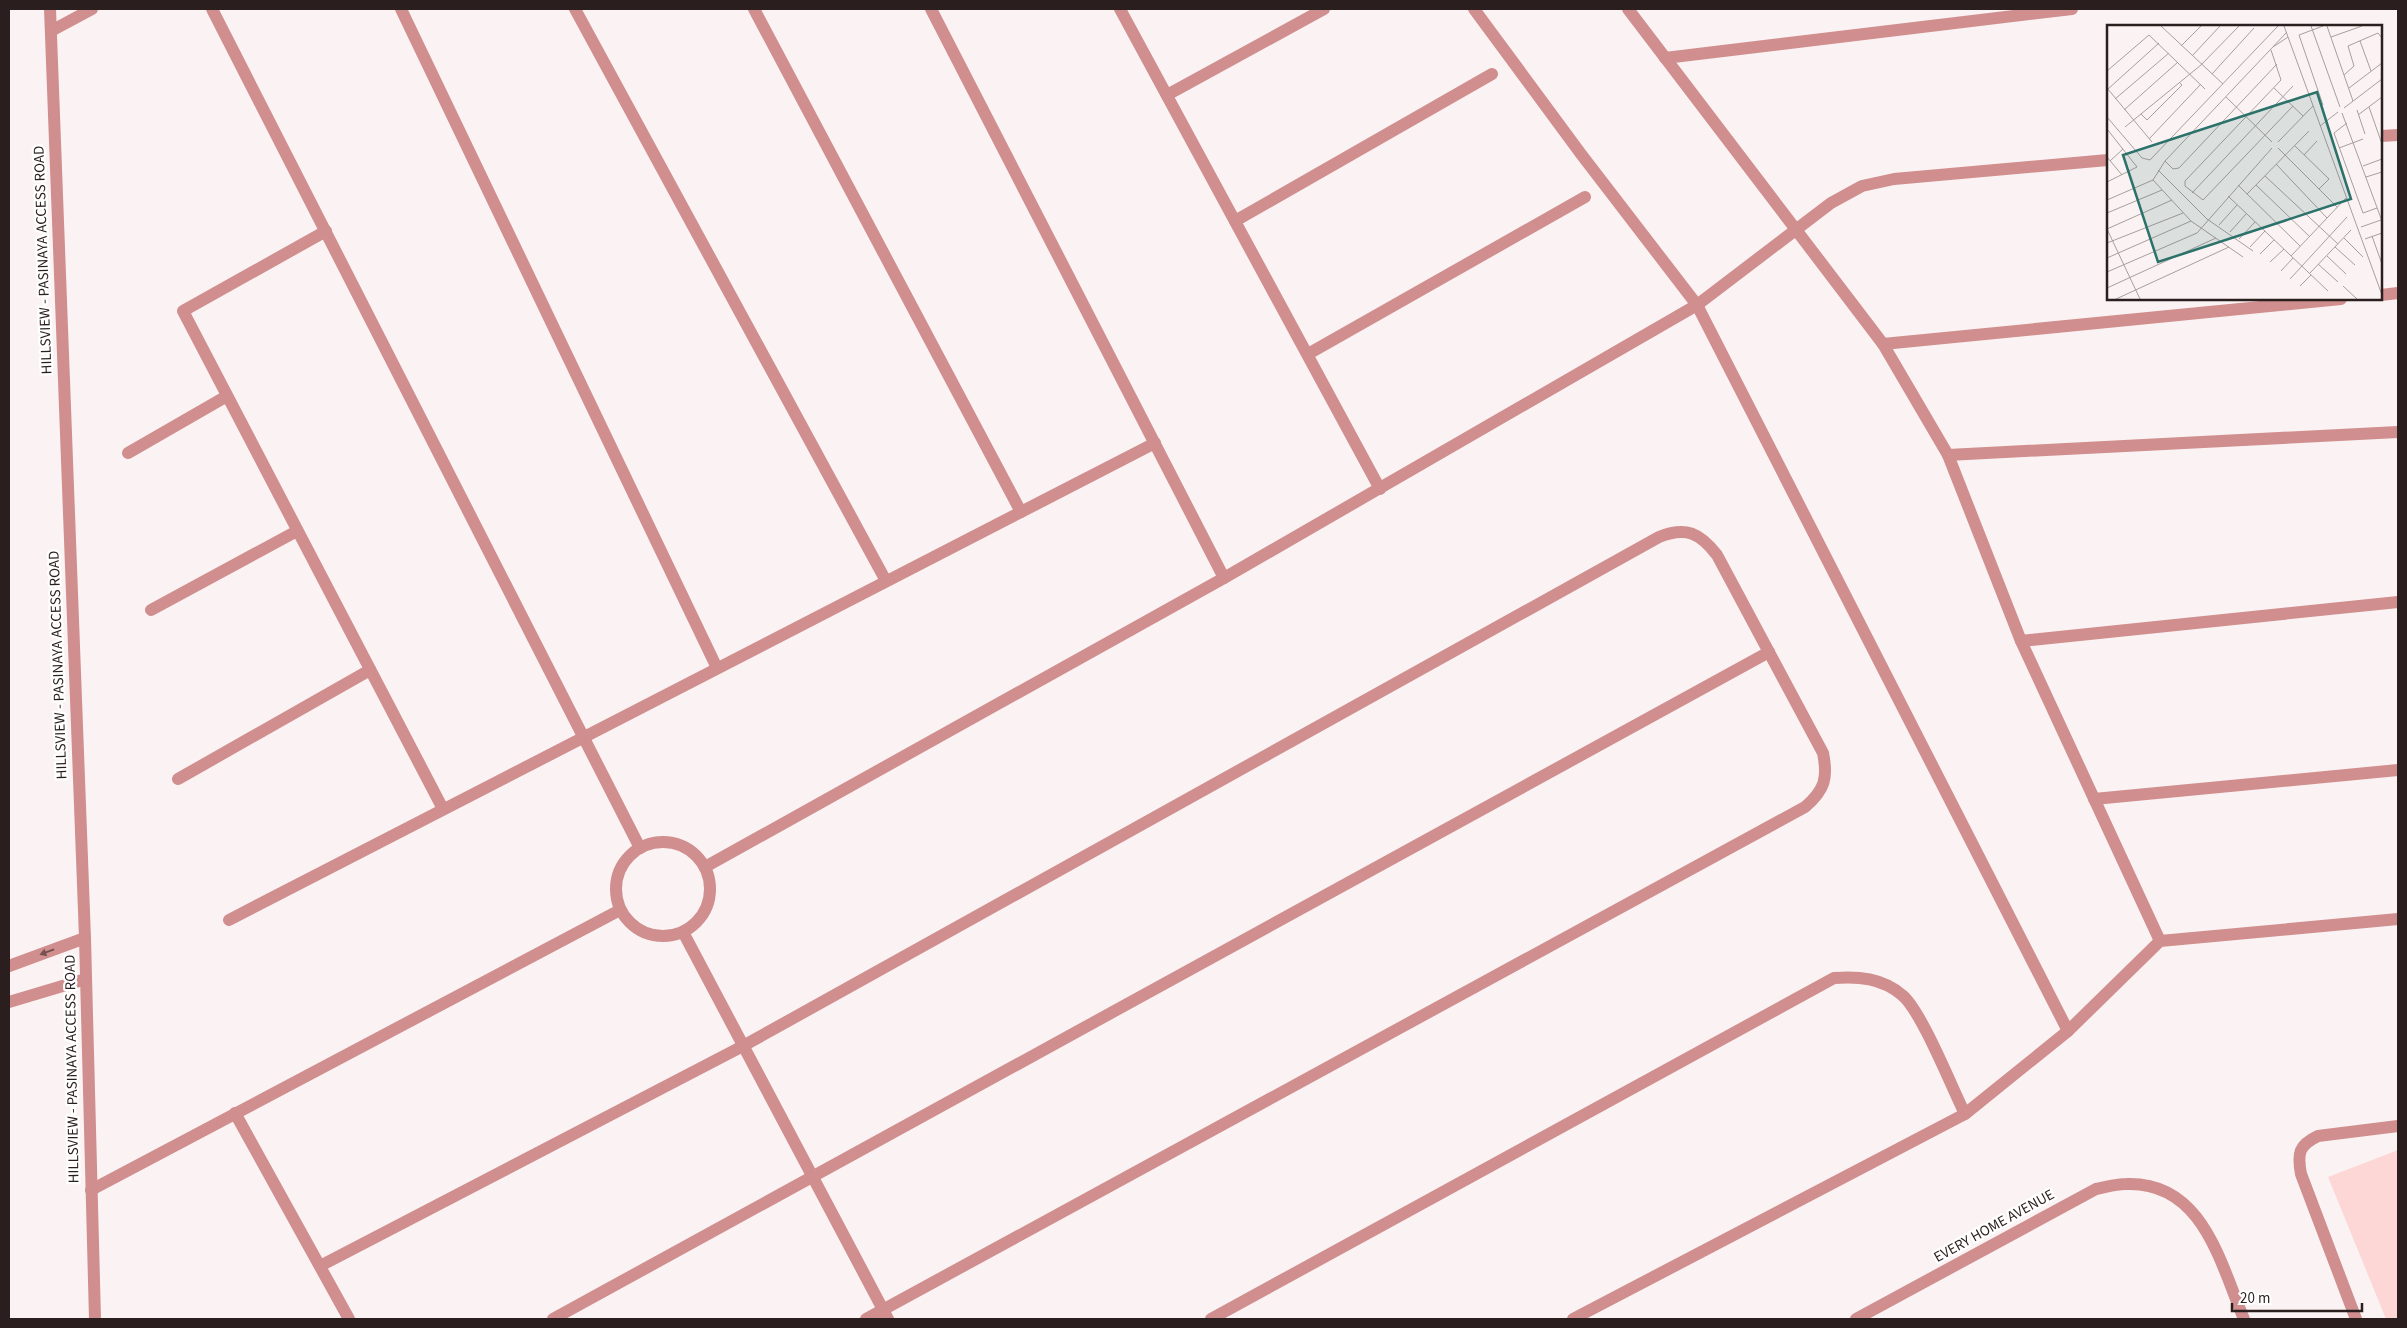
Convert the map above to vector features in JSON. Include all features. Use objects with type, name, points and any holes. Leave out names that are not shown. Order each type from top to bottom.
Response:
[{"type":"street","name":"HILLSVIEW - PASINAYA ACCESS ROAD","points":[[50,9],[85,938],[95,1319]]},
{"type":"street","points":[[51,31],[92,9]]},
{"type":"street","points":[[212,9],[640,848]]},
{"type":"street","points":[[401,9],[717,668]]},
{"type":"street","points":[[575,9],[886,581]]},
{"type":"street","points":[[754,9],[1021,512]]},
{"type":"street","points":[[931,9],[1224,578]]},
{"type":"street","points":[[1120,9],[1380,489]]},
{"type":"street","points":[[1167,95],[1324,9]]},
{"type":"street","points":[[1474,9],[1587,162],[1697,305],[2068,1031]]},
{"type":"street","points":[[1628,9],[1883,344],[1948,455],[2021,641],[2160,942]]},
{"type":"street","points":[[1665,58],[2072,9]]},
{"type":"street","points":[[1235,221],[1492,74]]},
{"type":"street","points":[[2382,136],[2398,135]]},
{"type":"street","points":[[705,867],[1224,578],[1697,305],[1831,203],[1862,186],[1894,179],[2107,160]]},
{"type":"street","points":[[1308,354],[1585,197]]},
{"type":"street","points":[[326,231],[183,311],[443,809]]},
{"type":"street","points":[[2382,295],[2398,293]]},
{"type":"street","points":[[1883,344],[2331,300]]},
{"type":"street","points":[[128,453],[227,396]]},
{"type":"street","points":[[1948,455],[2398,432]]},
{"type":"street","points":[[229,920],[1155,443]]},
{"type":"street","points":[[152,610],[297,531]]},
{"type":"street","points":[[320,1266],[743,1046],[1667,534],[1675,531],[1691,533],[1707,542],[1717,555],[1823,753],[1826,769],[1824,784],[1818,797],[1805,807],[885,1315],[866,1319]]},
{"type":"street","points":[[2021,641],[2398,602]]},
{"type":"street","points":[[553,1319],[1769,652]]},
{"type":"street","points":[[178,779],[370,670]]},
{"type":"street","points":[[2094,799],[2398,770]]},
{"type":"street","points":[[652,843],[677,844],[688,849],[705,867],[710,892],[708,905],[694,926],[683,932],[669,937],[654,936],[628,922],[620,910],[616,896],[616,882],[621,868],[629,856],[640,848],[652,843]]},
{"type":"street","points":[[91,1190],[620,910]]},
{"type":"street","points":[[1573,1319],[1965,1114],[2068,1031],[2160,942],[2398,920]]},
{"type":"street","points":[[683,932],[885,1315]]},
{"type":"street","points":[[9,966],[85,938]]},
{"type":"street","points":[[1211,1319],[1834,978],[1858,976],[1884,983],[1903,995],[1916,1013],[1965,1114]]},
{"type":"street","points":[[9,1002],[86,979]]},
{"type":"street","points":[[235,1113],[349,1319]]},
{"type":"street","points":[[2356,1319],[2301,1174],[2300,1151],[2307,1141],[2318,1136],[2398,1126]]},
{"type":"street","name":"EVERY HOME AVENUE","points":[[1856,1319],[2096,1189],[2126,1184],[2154,1187],[2186,1203],[2205,1227],[2244,1319]]},
{"type":"shaded area","points":[[2398,1150],[2398,1319],[2386,1319],[2328,1177]]}]
